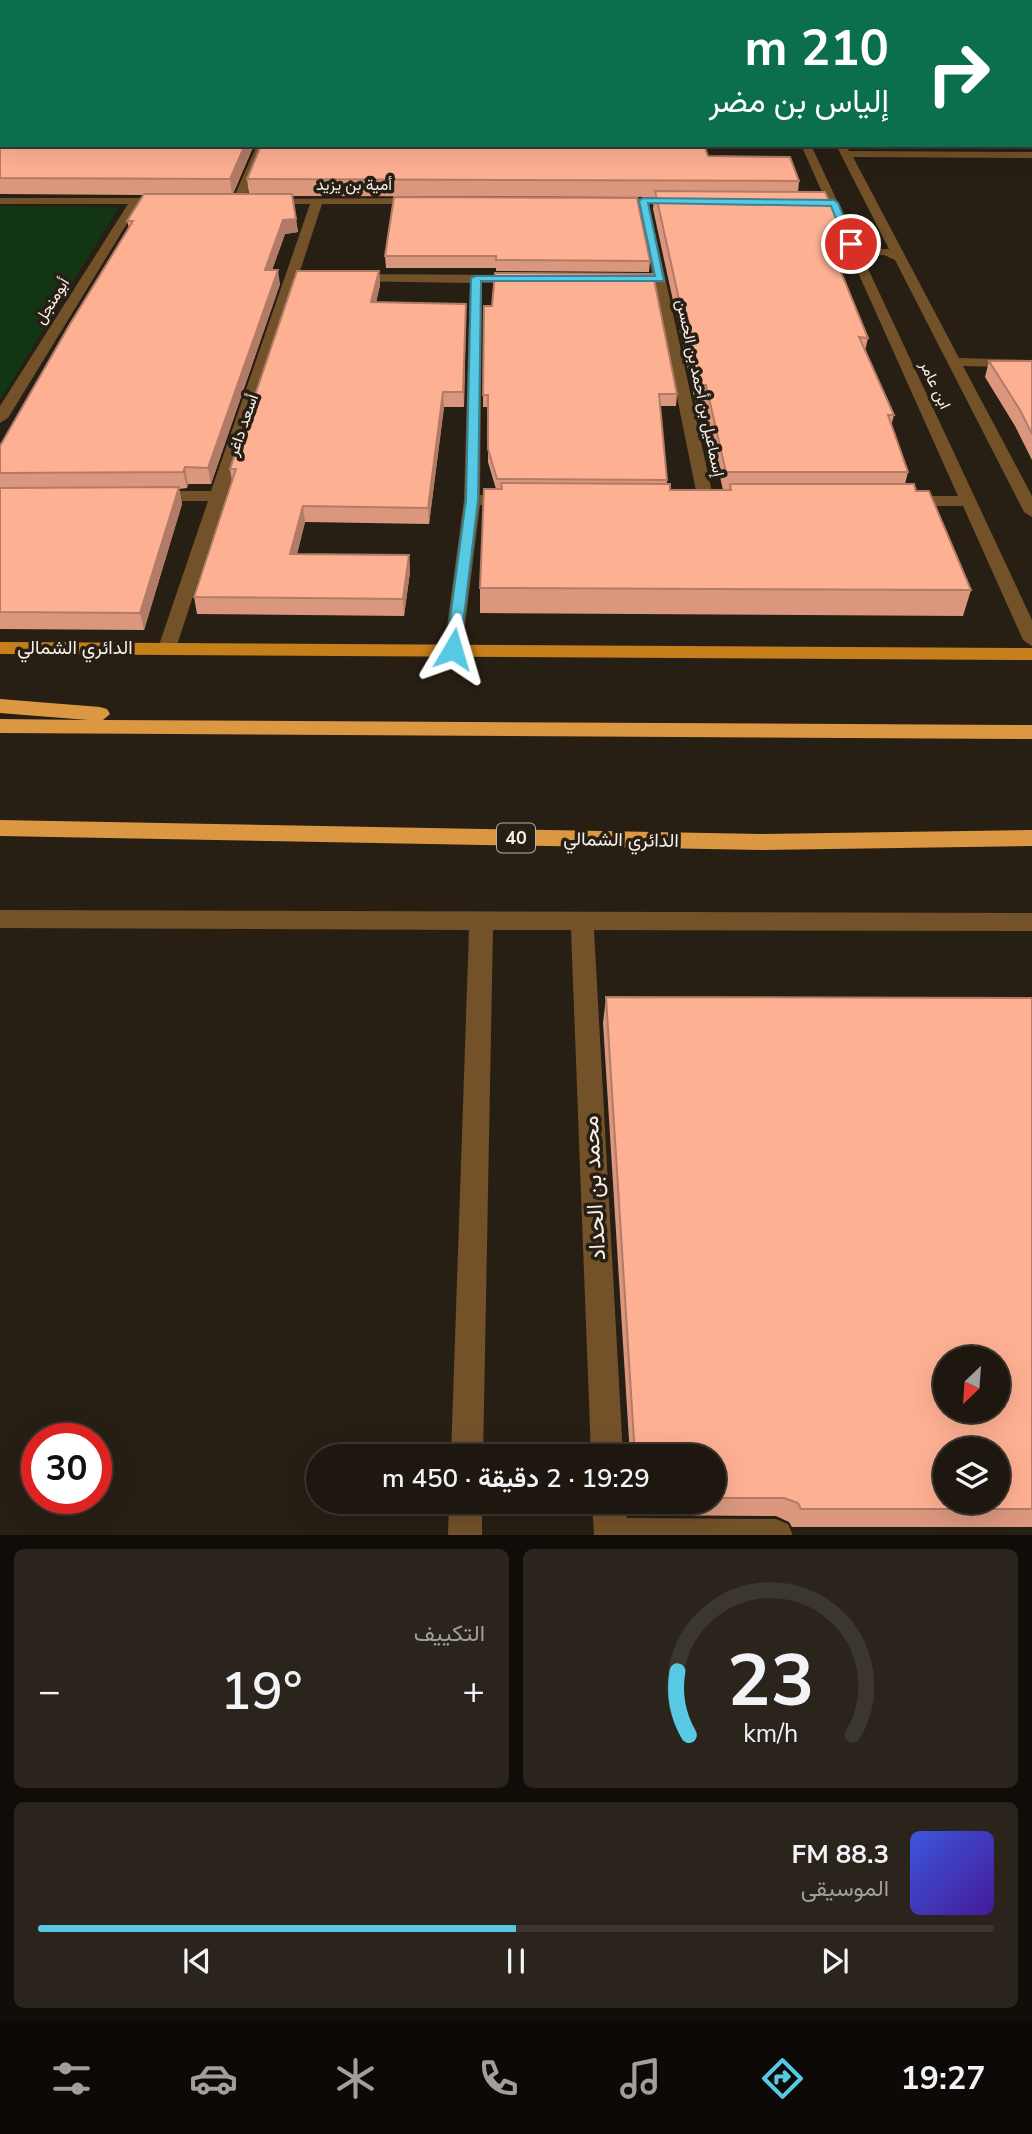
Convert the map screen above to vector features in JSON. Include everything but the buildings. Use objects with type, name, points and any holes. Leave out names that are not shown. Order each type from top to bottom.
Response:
[{"type":"highway","points":[[0,706],[283,729]]},
{"type":"highway","points":[[0,726],[1032,731]]},
{"type":"highway","name":"الدائري الشمالي","points":[[3,828],[761,842],[1032,838]]},
{"type":"main road","name":"الدائري الشمالي","points":[[0,648],[1032,654]]},
{"type":"street","points":[[239,201],[261,147]]},
{"type":"street","name":"ابن عامر","points":[[807,147],[827,203],[844,227],[1032,640]]},
{"type":"street","points":[[844,150],[1031,155]]},
{"type":"street","name":"ابن عامر","points":[[844,150],[1032,512]]},
{"type":"street","points":[[0,201],[174,201]]},
{"type":"street","name":"أمية بن يزيد","points":[[225,201],[439,201]]},
{"type":"street","name":"أسعد داغر","points":[[167,648],[219,496],[300,277],[317,201]]},
{"type":"street","points":[[589,201],[698,201]]},
{"type":"street","name":"إسماعيل بن أحمد بن الحسن","points":[[643,201],[654,279],[706,501]]},
{"type":"street","name":"أبومنجل","points":[[0,418],[135,202]]},
{"type":"street","points":[[844,227],[852,234],[868,237],[881,235],[886,228]]},
{"type":"street","points":[[858,260],[862,253],[879,251],[897,255],[902,260]]},
{"type":"street","points":[[332,277],[542,279]]},
{"type":"street","points":[[453,649],[472,500],[476,278]]},
{"type":"street","points":[[956,362],[1032,363]]},
{"type":"street","points":[[137,496],[219,496]]},
{"type":"street","points":[[472,500],[527,500]]},
{"type":"street","points":[[886,501],[970,502]]},
{"type":"street","points":[[0,919],[1032,922]]},
{"type":"street","points":[[467,1444],[481,920]]},
{"type":"street","name":"محمد بن الحداد","points":[[582,921],[606,1444]]},
{"type":"street","points":[[465,1535],[466,1514]]},
{"type":"street","points":[[610,1514],[611,1535],[776,1535]]},
{"type":"green space","points":[[0,206],[119,207],[0,400]]},
{"type":"route","points":[[453,649],[472,500],[476,278],[660,279],[643,201],[834,203],[851,244]]}]
